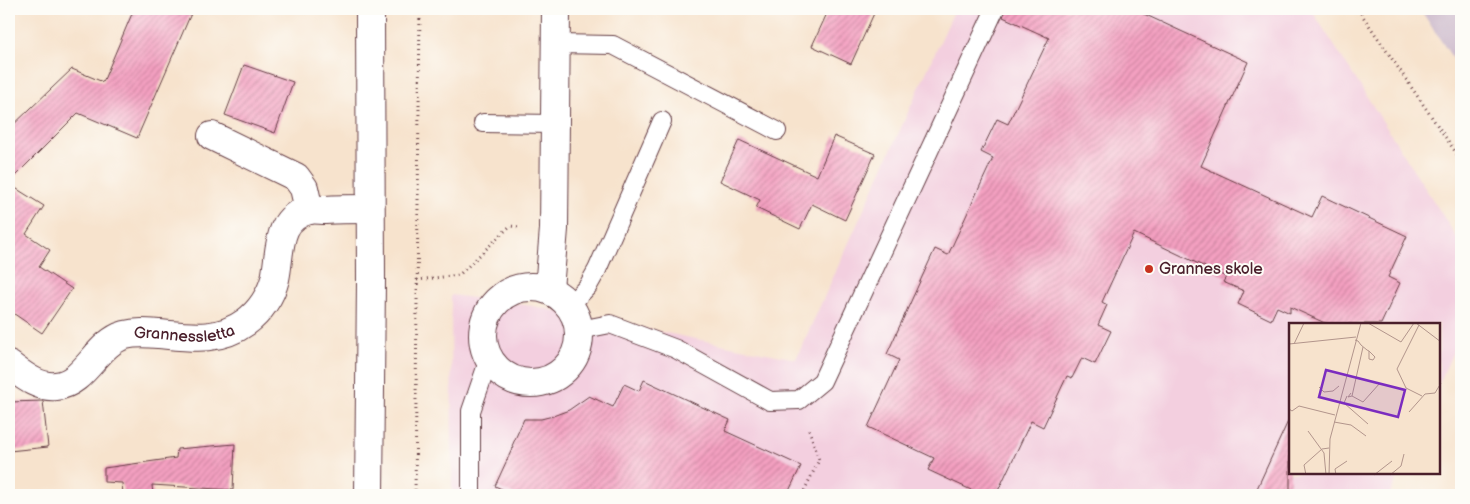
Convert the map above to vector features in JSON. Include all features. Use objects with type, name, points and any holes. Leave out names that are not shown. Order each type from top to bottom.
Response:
[{"type":"street","points":[[370,9],[370,495]]},
{"type":"street","points":[[549,289],[554,229],[556,9]]},
{"type":"street","points":[[212,136],[296,177],[304,188],[309,210],[370,209]]},
{"type":"street","name":"Grannessletta","points":[[9,365],[31,380],[43,385],[57,386],[76,378],[106,346],[124,335],[139,333],[203,338],[223,334],[245,323],[265,302],[275,280],[282,234],[287,224],[294,217],[309,210]]},
{"type":"street","points":[[526,286],[549,289],[575,318],[575,356],[558,376],[533,384],[507,378],[488,359],[482,336],[488,313],[503,295],[526,286]]},
{"type":"lane","points":[[662,121],[575,318],[610,324],[676,349],[770,401],[799,400],[822,381],[995,9]]},
{"type":"lane","points":[[556,44],[613,45],[777,131]]},
{"type":"lane","points":[[483,123],[555,124]]},
{"type":"lane","points":[[471,495],[471,411],[488,359]]},
{"type":"path","points":[[415,495],[420,9]]},
{"type":"path","points":[[1358,9],[1461,160]]},
{"type":"path","points":[[417,280],[459,275],[510,226],[554,229]]},
{"type":"path","points":[[799,400],[818,460],[802,495]]},
{"type":"shaded area","name":"Grannes skole","points":[[955,9],[1311,9],[1461,242],[1461,333],[1440,382],[1440,323],[1289,323],[1289,474],[1400,474],[1389,495],[452,495],[451,295],[532,306],[796,359]]},
{"type":"shaded area","points":[[1420,9],[1461,9],[1461,71]]},
{"type":"building","points":[[134,9],[193,9],[137,138],[78,113],[9,182],[9,129],[72,69],[103,82]]},
{"type":"building","points":[[829,9],[876,9],[851,64],[812,46]]},
{"type":"building","points":[[1006,9],[1133,9],[1248,62],[1201,166],[1312,217],[1322,196],[1407,236],[1388,277],[1400,283],[1381,323],[1325,323],[1290,307],[1290,313],[1277,307],[1271,320],[1238,304],[1244,291],[1223,282],[1226,277],[1134,233],[1102,302],[1107,305],[1098,325],[1111,331],[1095,364],[1082,358],[1072,378],[1067,376],[1043,427],[1031,421],[996,495],[982,495],[928,470],[934,458],[868,427],[899,360],[887,354],[935,249],[948,255],[993,158],[981,152],[997,119],[1008,124],[1049,38],[1003,17]]},
{"type":"building","points":[[244,65],[293,82],[275,133],[225,115]]},
{"type":"building","points":[[834,136],[875,154],[845,220],[812,204],[800,229],[756,208],[760,200],[720,181],[739,140],[817,176]]},
{"type":"building","points":[[9,184],[44,206],[26,234],[50,250],[39,267],[72,289],[42,333],[10,311],[9,313]]},
{"type":"building","points":[[644,380],[730,420],[725,431],[801,466],[787,495],[515,495],[495,486],[524,419],[541,419],[553,416],[569,410],[589,396],[613,407],[624,384],[639,391]]},
{"type":"building","points":[[43,401],[48,447],[9,451],[9,402]]},
{"type":"building","points":[[1289,419],[1290,495],[1254,495]]},
{"type":"building","points":[[235,444],[233,490],[152,485],[153,495],[123,495],[122,483],[104,482],[104,468],[176,458],[177,449]]},
{"type":"place","name":"Grannes skole","points":[[1149,269]]}]
